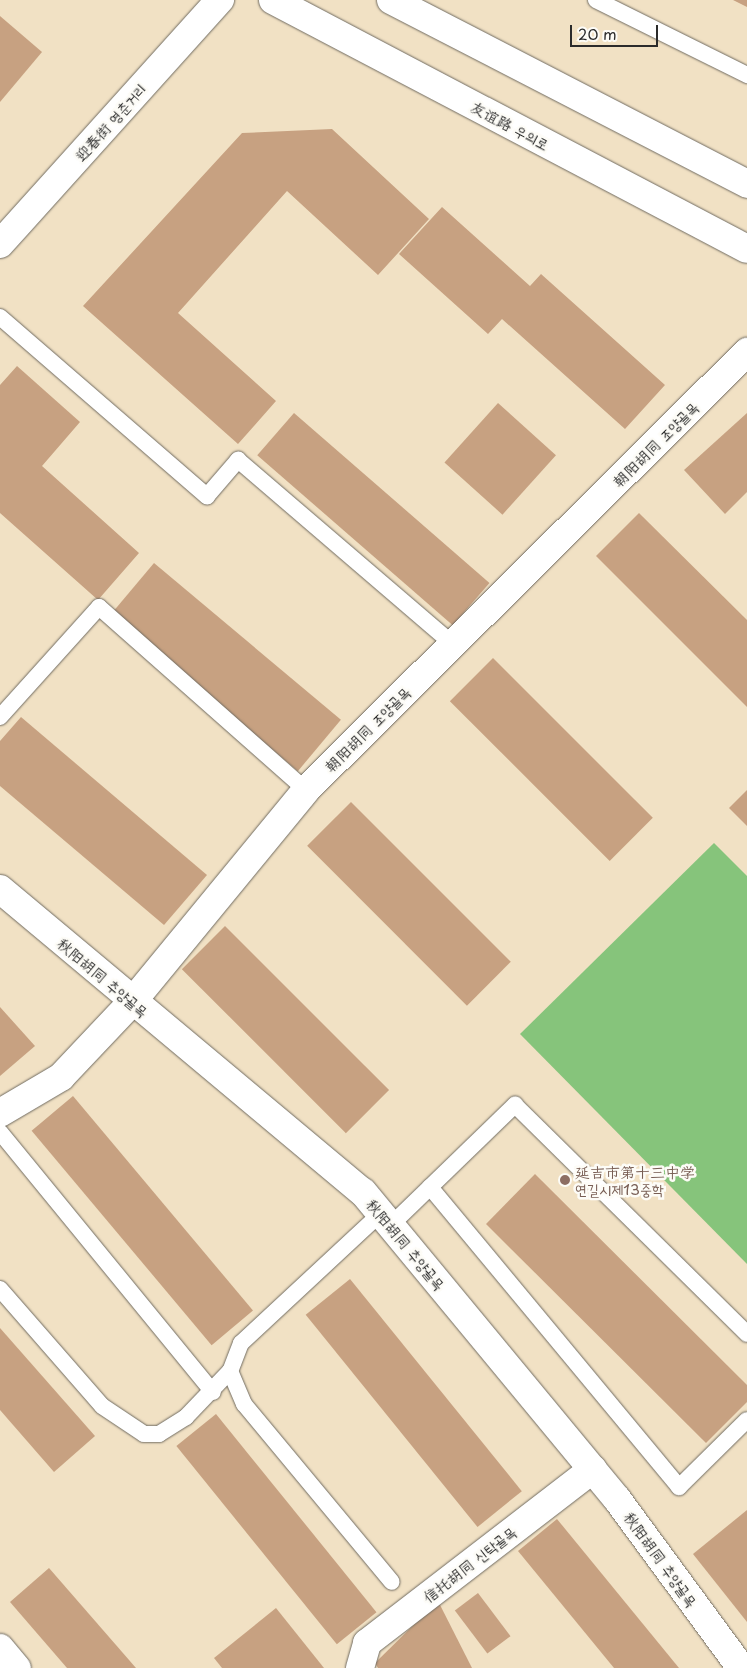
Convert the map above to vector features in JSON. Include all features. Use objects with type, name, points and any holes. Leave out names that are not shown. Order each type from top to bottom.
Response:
[{"type":"street","name":"迎春街 영춘거리","points":[[0,244],[220,0]]},
{"type":"street","name":"友谊路 우의로","points":[[273,0],[747,249]]},
{"type":"street","points":[[391,0],[747,184]]},
{"type":"street","name":"朝阳胡同 조양골목","points":[[0,1113],[61,1077],[132,1002],[306,790],[747,352]]},
{"type":"street","name":"秋阳胡同 추양골목","points":[[0,889],[132,1002],[363,1192],[593,1469],[741,1668]]},
{"type":"street","name":"信托胡同 신탁골목","points":[[360,1668],[367,1643],[593,1469]]},
{"type":"street","points":[[0,1648],[17,1668]]},
{"type":"lane","points":[[596,0],[747,75]]},
{"type":"lane","points":[[0,317],[207,496],[238,460],[452,644]]},
{"type":"lane","points":[[0,717],[99,607],[306,790]]},
{"type":"lane","points":[[0,1289],[102,1406],[144,1434],[160,1434],[213,1392],[230,1371],[242,1343],[386,1219],[430,1187],[515,1105],[747,1334]]},
{"type":"lane","points":[[0,1132],[213,1392]]},
{"type":"lane","points":[[430,1187],[679,1488],[747,1420]]},
{"type":"lane","points":[[230,1371],[244,1404],[392,1582]]},
{"type":"green space","points":[[714,843],[747,876],[747,1264],[520,1034]]},
{"type":"building","points":[[733,0],[747,0],[747,7]]},
{"type":"building","points":[[0,16],[42,52],[0,102]]},
{"type":"building","points":[[332,129],[429,219],[378,275],[287,191],[178,313],[276,401],[238,444],[83,306],[242,133]]},
{"type":"building","points":[[442,207],[530,286],[541,274],[665,385],[625,429],[502,319],[488,334],[399,254]]},
{"type":"building","points":[[17,366],[80,422],[42,466],[139,553],[98,600],[0,513],[0,385]]},
{"type":"building","points":[[498,403],[556,455],[502,515],[444,462]]},
{"type":"building","points":[[294,413],[489,583],[453,625],[257,455]]},
{"type":"building","points":[[747,413],[747,492],[725,514],[684,470]]},
{"type":"building","points":[[639,513],[747,620],[747,707],[596,556]]},
{"type":"building","points":[[154,563],[341,720],[298,771],[111,614]]},
{"type":"building","points":[[493,658],[653,818],[610,861],[450,701]]},
{"type":"building","points":[[21,717],[207,875],[164,925],[0,786],[0,741]]},
{"type":"building","points":[[747,790],[747,826],[729,808]]},
{"type":"building","points":[[351,802],[511,962],[467,1006],[307,846]]},
{"type":"building","points":[[225,926],[389,1090],[346,1133],[182,969]]},
{"type":"building","points":[[0,1007],[35,1046],[0,1076]]},
{"type":"building","points":[[73,1096],[253,1310],[212,1345],[32,1131]]},
{"type":"building","points":[[535,1174],[747,1385],[747,1402],[706,1443],[486,1224]]},
{"type":"building","points":[[350,1279],[522,1491],[478,1527],[306,1315]]},
{"type":"building","points":[[0,1328],[95,1436],[54,1472],[0,1410]]},
{"type":"building","points":[[216,1414],[376,1612],[337,1644],[176,1446]]},
{"type":"building","points":[[747,1510],[747,1622],[693,1554]]},
{"type":"building","points":[[557,1519],[679,1668],[614,1668],[518,1551]]},
{"type":"building","points":[[49,1568],[136,1668],[67,1668],[10,1602]]},
{"type":"building","points":[[478,1593],[510,1636],[487,1654],[455,1610]]},
{"type":"building","points":[[438,1601],[472,1668],[378,1668],[375,1663]]},
{"type":"building","points":[[276,1608],[324,1668],[222,1668],[214,1658]]},
{"type":"place","name":"延吉市第十三中学 연길시제13중학","points":[[565,1180]]}]
